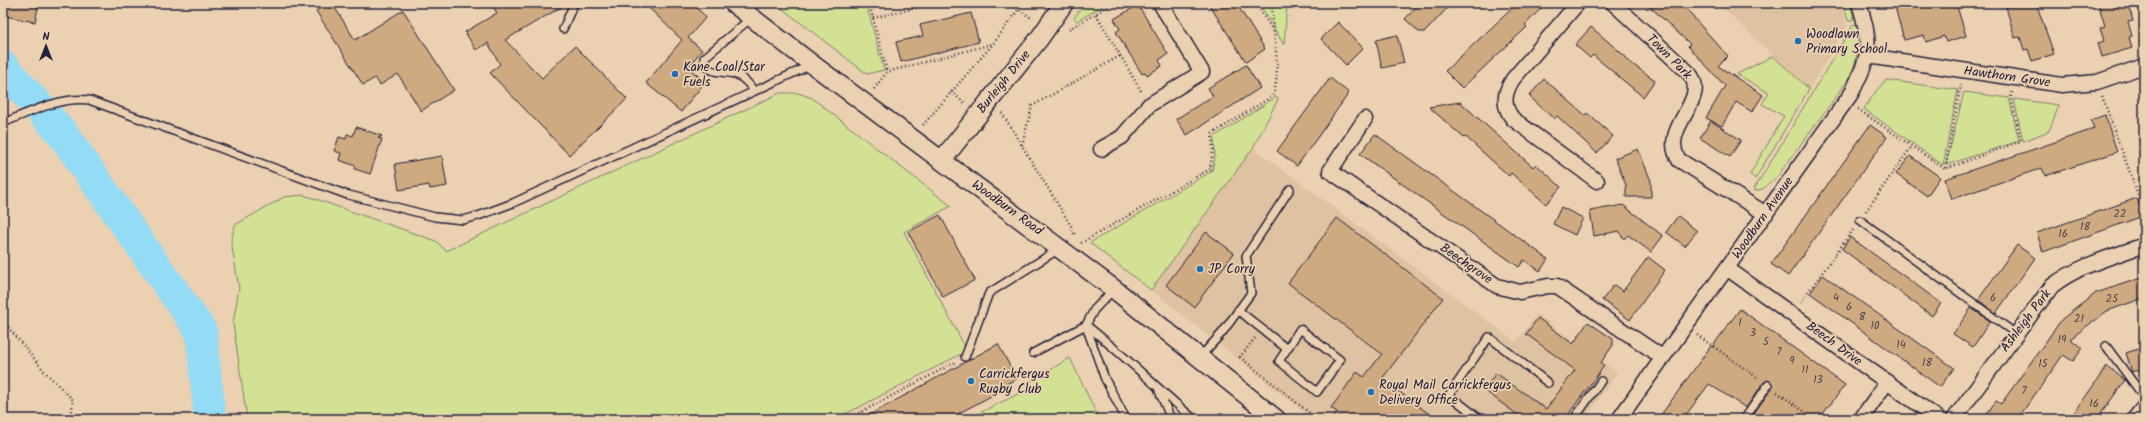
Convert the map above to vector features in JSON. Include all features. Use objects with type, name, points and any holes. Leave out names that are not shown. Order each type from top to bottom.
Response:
[{"type":"street","name":"Woodburn Road","points":[[732,3],[1114,289],[1276,419]]},
{"type":"street","name":"Burleigh Drive","points":[[942,160],[1047,28],[1064,3]]},
{"type":"street","points":[[1101,149],[1122,137],[1149,105],[1202,72],[1160,3]]},
{"type":"street","points":[[1578,3],[1513,79],[1506,91],[1505,102],[1508,112],[1513,119],[1597,181]]},
{"type":"street","name":"Town Park","points":[[1613,3],[1693,79],[1695,86],[1694,94],[1674,137],[1674,150],[1679,160],[1766,214]]},
{"type":"street","name":"Woodburn Avenue","points":[[1619,419],[1685,326],[1728,269],[1846,101],[1865,67],[1868,56],[1868,33],[1859,3]]},
{"type":"street","name":"Hawthorn Grove","points":[[1868,56],[2062,85],[2097,82],[2144,66]]},
{"type":"street","name":"Beechgrove","points":[[1365,119],[1327,175],[1497,286],[1520,292],[1548,286],[1557,286],[1662,358]]},
{"type":"street","name":"Ashleigh Park","points":[[1954,419],[2043,296],[2065,276],[2084,266],[2144,246]]},
{"type":"street","name":"Beech Drive","points":[[1728,269],[1939,419]]},
{"type":"street","points":[[1861,419],[1887,382]]},
{"type":"street","points":[[2134,419],[2144,407]]},
{"type":"lane","points":[[563,29],[574,3]]},
{"type":"lane","points":[[751,18],[704,58],[704,66],[710,70],[737,74],[745,79],[754,91]]},
{"type":"lane","points":[[3,123],[52,104],[74,99],[89,100],[345,194],[435,217],[463,220],[478,216],[513,202],[812,64]]},
{"type":"lane","points":[[1200,358],[1251,293],[1246,256],[1290,190]]},
{"type":"lane","points":[[1860,220],[2016,334]]},
{"type":"lane","points":[[965,357],[989,293],[1060,248]]},
{"type":"lane","points":[[1033,353],[1086,326],[1094,310],[1114,289]]},
{"type":"lane","points":[[1238,310],[1287,349]]},
{"type":"lane","points":[[1086,326],[1128,359],[1158,389],[1194,419]]},
{"type":"lane","points":[[1086,326],[1105,378],[1126,419]]},
{"type":"lane","points":[[1300,329],[1340,360],[1317,392],[1279,361],[1287,349],[1300,329]]},
{"type":"lane","points":[[1475,418],[1449,395],[1489,337],[1548,383]]},
{"type":"lane","points":[[2106,346],[2144,397]]},
{"type":"lane","points":[[1574,419],[1601,381]]},
{"type":"lane","points":[[1744,419],[1768,385]]},
{"type":"lane","points":[[1158,389],[1171,419]]},
{"type":"path","points":[[869,3],[887,72]]},
{"type":"path","points":[[873,18],[937,3]]},
{"type":"path","points":[[1017,3],[1018,9],[1047,28]]},
{"type":"path","points":[[912,139],[993,44],[1023,3]]},
{"type":"path","points":[[1114,3],[1096,14],[1149,105]]},
{"type":"path","points":[[1256,3],[1274,33]]},
{"type":"path","points":[[999,108],[1071,226],[1078,245],[1210,169],[1213,150],[1212,134],[1273,96],[1276,86],[1272,3]]},
{"type":"path","points":[[864,103],[887,72],[993,44]]},
{"type":"path","points":[[1022,146],[1032,106],[1120,56]]},
{"type":"path","points":[[1944,169],[1964,71]]},
{"type":"path","points":[[1944,169],[2021,142],[2011,97],[2015,79]]},
{"type":"path","points":[[2097,82],[2144,211]]},
{"type":"path","points":[[1846,101],[1944,169]]},
{"type":"path","points":[[3,134],[6,144],[6,193],[3,298]]},
{"type":"path","points":[[3,322],[45,372],[73,400],[71,419]]},
{"type":"path","points":[[1685,326],[1815,419]]},
{"type":"path","points":[[1261,329],[1240,357],[1317,419]]},
{"type":"path","points":[[848,419],[965,357]]},
{"type":"shaded area","name":"Woodlawn Primary School","points":[[1718,3],[1840,3],[1847,26],[1809,89]]},
{"type":"shaded area","points":[[1253,148],[1516,342],[1537,314],[1617,373],[1585,419],[1313,419],[1151,290]]},
{"type":"green space","points":[[775,3],[866,3],[884,70],[867,74]]},
{"type":"green space","points":[[1085,3],[1108,3],[1077,21],[1074,18]]},
{"type":"green space","points":[[1259,3],[1287,3],[1284,45]]},
{"type":"green space","points":[[1843,3],[1850,3],[1854,19],[1848,21]]},
{"type":"green space","points":[[1855,24],[1857,26],[1858,34],[1858,48],[1854,66],[1848,80],[1774,181],[1771,181],[1763,189],[1753,191],[1853,25]]},
{"type":"green space","points":[[1773,56],[1809,89],[1755,179],[1750,174],[1784,116],[1762,104],[1769,93],[1737,74]]},
{"type":"green space","points":[[1886,80],[1958,90],[1943,165],[1864,109],[1876,91]]},
{"type":"green space","points":[[1964,92],[2009,98],[2019,141],[1946,165]]},
{"type":"green space","points":[[780,93],[798,93],[812,98],[951,206],[904,232],[965,347],[963,353],[836,419],[247,419],[233,323],[239,288],[231,241],[235,225],[284,197],[304,195],[436,241],[446,251]]},
{"type":"green space","points":[[1276,97],[1278,99],[1253,148],[1151,290],[1090,243],[1212,171],[1215,156],[1214,137]]},
{"type":"green space","points":[[2014,99],[2059,105],[2049,131],[2023,141]]},
{"type":"green space","points":[[1070,358],[1099,419],[967,419],[1018,394],[1023,386]]},
{"type":"building","points":[[8,3],[39,3],[35,22],[5,16]]},
{"type":"building","points":[[329,3],[332,3],[355,40],[403,10],[454,90],[421,111],[398,74],[380,85],[375,78],[363,85],[316,11]]},
{"type":"building","points":[[491,3],[568,3],[505,40],[542,78],[575,46],[627,99],[569,155],[490,73],[500,64],[488,43],[476,50],[465,32],[497,13]]},
{"type":"building","name":"Kane Coal/Star Fuels","points":[[644,3],[692,3],[706,17],[688,38],[702,50],[688,67],[705,82],[681,112],[646,83],[682,40]]},
{"type":"building","points":[[1208,3],[1236,3],[1265,49],[1246,62]]},
{"type":"building","points":[[1420,3],[1452,3],[1425,32],[1419,32],[1405,19]]},
{"type":"building","points":[[1518,3],[1546,3],[1525,25],[1527,27],[1462,88],[1445,71]]},
{"type":"building","points":[[1646,3],[1680,3],[1692,14],[1691,15],[1728,56],[1718,66],[1763,95],[1752,112],[1736,102],[1722,126],[1706,118],[1725,86],[1688,46],[1690,44]]},
{"type":"building","points":[[1894,3],[1956,3],[1966,36],[1946,42],[1944,36],[1926,42],[1924,35],[1904,40]]},
{"type":"building","points":[[2019,3],[2036,3],[2054,54],[2032,61],[2028,49],[2024,50],[2020,37],[2015,38],[2006,7]]},
{"type":"building","points":[[2098,3],[2128,3],[2133,21],[2128,22],[2132,36],[2129,37],[2132,48],[2102,57],[2098,43],[2104,41],[2100,28],[2105,26]]},
{"type":"building","points":[[1138,5],[1168,54],[1159,60],[1162,66],[1147,75],[1145,72],[1142,74],[1116,32],[1120,29],[1114,19]]},
{"type":"building","points":[[971,13],[979,42],[901,62],[896,42],[923,36],[920,25]]},
{"type":"building","points":[[1338,22],[1363,48],[1346,65],[1321,39]]},
{"type":"building","points":[[1591,27],[1627,58],[1625,59],[1655,80],[1643,97],[1593,55],[1590,58],[1575,45]]},
{"type":"building","points":[[1397,35],[1404,63],[1382,68],[1376,40]]},
{"type":"building","points":[[1246,65],[1260,88],[1187,135],[1176,119],[1213,96],[1208,88]]},
{"type":"building","points":[[1330,78],[1349,93],[1297,166],[1277,151]]},
{"type":"building","points":[[1544,79],[1585,115],[1587,113],[1613,136],[1597,153],[1557,116],[1554,119],[1529,96]]},
{"type":"building","points":[[1460,102],[1533,167],[1536,164],[1561,187],[1546,204],[1511,173],[1509,176],[1466,137],[1464,138],[1429,107]]},
{"type":"building","points":[[2105,115],[2117,152],[2045,176],[2042,168],[1952,199],[1945,179],[2094,129],[2091,120]]},
{"type":"building","points":[[1711,121],[1741,140],[1730,157],[1700,138]]},
{"type":"building","points":[[1870,125],[1887,137],[1788,276],[1771,264]]},
{"type":"building","points":[[356,127],[382,136],[378,138],[382,139],[370,174],[355,169],[356,166],[339,160],[341,153],[334,151],[339,137],[346,139],[347,134],[353,136]]},
{"type":"building","points":[[1375,134],[1548,259],[1540,271],[1524,260],[1519,267],[1360,154]]},
{"type":"building","points":[[1638,149],[1651,181],[1651,197],[1626,197],[1626,185],[1615,158]]},
{"type":"building","points":[[442,156],[447,186],[430,189],[429,185],[399,190],[395,164]]},
{"type":"building","points":[[1910,156],[1940,177],[1927,196],[1896,174]]},
{"type":"building","points":[[2137,198],[2143,216],[2043,252],[2037,233]]},
{"type":"building","points":[[1623,205],[1663,236],[1651,252],[1628,235],[1624,239],[1619,231],[1594,236],[1590,211]]},
{"type":"building","points":[[1561,207],[1583,218],[1575,235],[1553,224]]},
{"type":"building","points":[[940,215],[975,280],[943,297],[908,232]]},
{"type":"building","points":[[1678,216],[1697,231],[1685,246],[1666,232]]},
{"type":"building","points":[[1337,218],[1443,298],[1382,379],[1436,419],[1332,419],[1337,412],[1331,408],[1357,372],[1364,377],[1382,354],[1288,283]]},
{"type":"building","name":"JP Corry","points":[[1206,232],[1234,253],[1194,307],[1166,285]]},
{"type":"building","points":[[1850,237],[1941,303],[1932,316],[1842,249]]},
{"type":"building","points":[[2017,245],[2035,258],[1996,313],[1978,300]]},
{"type":"building","points":[[1648,257],[1665,270],[1630,320],[1602,300],[1614,285],[1623,291]]},
{"type":"building","points":[[1823,275],[1954,368],[1940,387],[1810,293]]},
{"type":"building","points":[[2144,277],[2144,298],[2107,311],[2070,339],[2083,348],[2073,361],[2063,355],[2019,417],[2022,419],[1983,419],[1996,401],[2001,404],[2062,319],[2096,293]]},
{"type":"building","points":[[1971,308],[1990,321],[1973,347],[1953,334]]},
{"type":"building","points":[[1740,309],[1845,385],[1819,419],[1763,419],[1754,413],[1772,388],[1772,383],[1768,380],[1764,382],[1746,408],[1709,384],[1683,419],[1658,419],[1711,346],[1712,347]]},
{"type":"building","points":[[1538,318],[1573,344],[1588,322],[1613,339],[1613,345],[1600,364],[1604,366],[1565,419],[1523,419],[1484,390],[1496,373],[1546,409],[1575,370],[1526,334]]},
{"type":"building","name":"Carrickfergus Rugby Club","points":[[998,344],[1017,379],[1006,384],[1008,387],[948,419],[862,419]]},
{"type":"building","points":[[2144,347],[2144,368],[2132,372],[2126,353]]},
{"type":"building","points":[[2107,366],[2125,380],[2097,419],[2070,419]]},
{"type":"waterway","points":[[3,67],[62,133],[201,331],[210,419]]},
{"type":"place","name":"Woodlawn Primary School","points":[[1798,41]]},
{"type":"place","name":"Kane Coal/Star Fuels","points":[[675,74]]},
{"type":"place","name":"JP Corry","points":[[1200,269]]},
{"type":"place","name":"Carrickfergus Rugby Club","points":[[971,381]]},
{"type":"place","name":"Royal Mail Carrickfergus Delivery Office","points":[[1371,392]]}]
